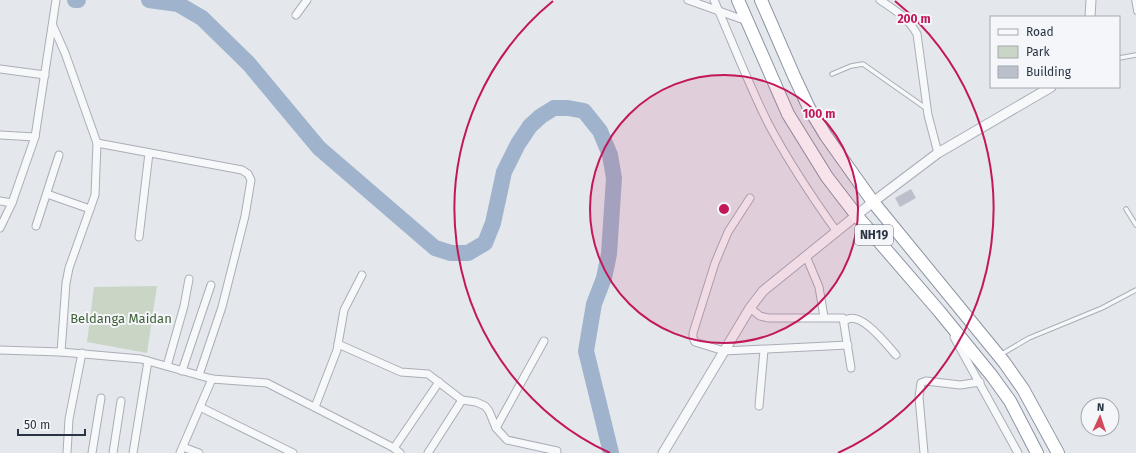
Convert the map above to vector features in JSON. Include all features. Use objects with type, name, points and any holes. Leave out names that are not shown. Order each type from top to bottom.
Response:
[{"type":"highway","name":"NH19","points":[[738,0],[788,114],[828,177],[857,216],[939,310],[980,360],[1005,394],[1023,424],[1037,453]]},
{"type":"highway","name":"NH19","points":[[761,0],[809,108],[840,157],[873,202],[999,356],[1024,389],[1058,453]]},
{"type":"street","points":[[0,228],[12,203],[35,137],[56,0]]},
{"type":"street","points":[[296,15],[307,0]]},
{"type":"street","points":[[688,0],[747,21]]},
{"type":"street","points":[[714,0],[744,73],[768,123],[811,195],[837,232]]},
{"type":"street","points":[[880,0],[902,14],[912,25],[917,34],[928,110],[938,153]]},
{"type":"street","points":[[1090,16],[1091,0]]},
{"type":"street","points":[[52,26],[65,53],[97,143],[95,195],[71,261],[66,282],[61,352]]},
{"type":"street","points":[[0,68],[45,75]]},
{"type":"street","points":[[663,453],[750,308],[763,291],[873,202],[938,153],[1049,88]]},
{"type":"street","points":[[0,135],[35,137]]},
{"type":"street","points":[[97,143],[242,170],[248,174],[251,180],[245,216],[222,308],[199,375]]},
{"type":"street","points":[[139,237],[149,153]]},
{"type":"street","points":[[36,226],[59,155]]},
{"type":"street","points":[[47,194],[90,209]]},
{"type":"street","points":[[750,198],[728,232],[715,263],[693,333],[695,342],[724,351],[848,346]]},
{"type":"street","points":[[0,201],[12,203]]},
{"type":"street","points":[[806,256],[819,286],[824,317]]},
{"type":"street","points":[[315,407],[333,363],[344,310],[362,275]]},
{"type":"street","points":[[167,366],[184,306],[189,279]]},
{"type":"street","points":[[182,371],[211,285]]},
{"type":"street","points":[[750,308],[760,316],[768,318],[843,318],[845,321],[851,368]]},
{"type":"street","points":[[939,310],[1018,453]]},
{"type":"street","points":[[845,321],[848,318],[853,317],[864,321],[896,355]]},
{"type":"street","points":[[496,428],[544,341]]},
{"type":"street","points":[[338,344],[395,370],[409,374],[424,372],[462,400],[476,402],[485,406],[489,411],[496,428],[507,440],[557,451]]},
{"type":"street","points":[[0,350],[82,353],[148,361],[212,379],[267,383],[394,448],[400,453]]},
{"type":"street","points":[[759,406],[764,350]]},
{"type":"street","points":[[66,453],[69,419],[82,353]]},
{"type":"street","points":[[133,453],[148,361]]},
{"type":"street","points":[[200,453],[182,450],[212,379]]},
{"type":"street","points":[[924,453],[919,398],[920,383],[926,381],[960,385],[980,382]]},
{"type":"street","points":[[394,448],[439,382]]},
{"type":"street","points":[[92,453],[101,398]]},
{"type":"street","points":[[428,453],[462,400]]},
{"type":"street","points":[[113,453],[121,401]]},
{"type":"street","points":[[200,407],[293,453]]},
{"type":"lane","points":[[1134,0],[1136,12]]},
{"type":"lane","points":[[1120,58],[1136,54]]},
{"type":"lane","points":[[832,74],[851,66],[863,64],[928,110]]},
{"type":"lane","points":[[1126,209],[1136,225]]},
{"type":"lane","points":[[999,356],[1029,338],[1102,308],[1136,290]]},
{"type":"green space","name":"Beldanga Maidan","points":[[157,286],[147,353],[87,342],[94,287]]},
{"type":"building","points":[[911,189],[916,198],[900,207],[895,198]]},
{"type":"waterway","points":[[149,0],[178,4],[202,18],[249,64],[319,148],[435,248],[451,253],[468,253],[485,243],[493,223],[504,172],[518,144],[530,126],[541,116],[554,108],[568,108],[584,111],[600,131],[610,155],[614,178],[609,254],[604,278],[594,304],[586,351],[611,453]]}]
